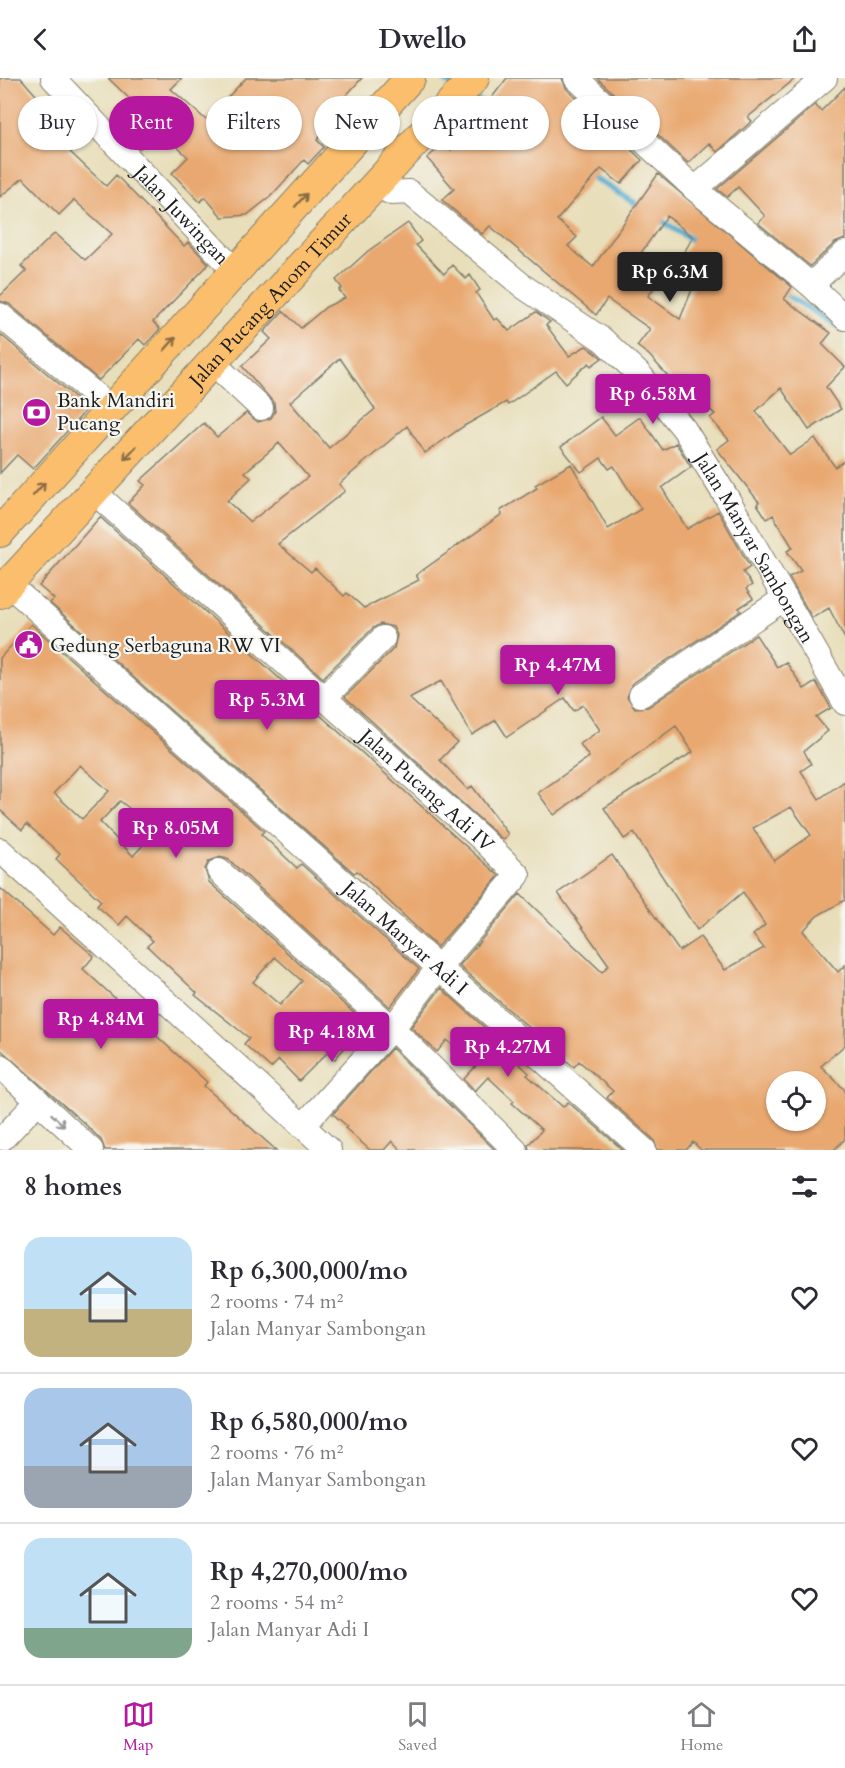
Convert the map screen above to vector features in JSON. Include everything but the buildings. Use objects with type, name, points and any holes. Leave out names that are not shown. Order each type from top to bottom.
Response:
[{"type":"main road","points":[[0,532],[410,78]]},
{"type":"main road","name":"Jalan Pucang Anom Timur","points":[[4,589],[466,88]]},
{"type":"street","name":"Jalan Juwingan","points":[[52,78],[236,272]]},
{"type":"street","points":[[576,78],[695,189],[811,285],[845,318]]},
{"type":"street","points":[[695,189],[825,78]]},
{"type":"street","points":[[376,185],[392,193],[409,192],[410,174],[400,160]]},
{"type":"street","name":"Jalan Manyar Sambongan","points":[[409,192],[524,287],[603,340],[641,376],[684,429],[845,703]]},
{"type":"street","points":[[811,285],[845,253]]},
{"type":"street","points":[[0,315],[112,408]]},
{"type":"street","points":[[213,363],[261,408]]},
{"type":"street","name":"Jalan Pucang Adi IV","points":[[94,492],[518,873],[518,878],[439,967]]},
{"type":"street","name":"Jalan Manyar Adi I","points":[[4,589],[222,774],[644,1150]]},
{"type":"street","points":[[640,695],[785,598]]},
{"type":"street","points":[[324,698],[383,638]]},
{"type":"street","points":[[0,850],[329,1150]]},
{"type":"street","points":[[219,871],[394,1025],[515,1150]]},
{"type":"street","points":[[303,1126],[394,1025],[439,967]]},
{"type":"street","points":[[3,1074],[38,1101],[91,1150]]},
{"type":"street","points":[[6,1141],[38,1101]]},
{"type":"waterway","points":[[442,78],[454,86]]},
{"type":"waterway","points":[[588,174],[643,208]]},
{"type":"waterway","points":[[656,217],[698,244]]},
{"type":"waterway","points":[[780,291],[845,330]]},
{"type":"place","name":"Bank Mandiri Pucang","points":[[36,412]]},
{"type":"place","name":"Gedung Serbaguna RW VI","points":[[29,645]]}]
